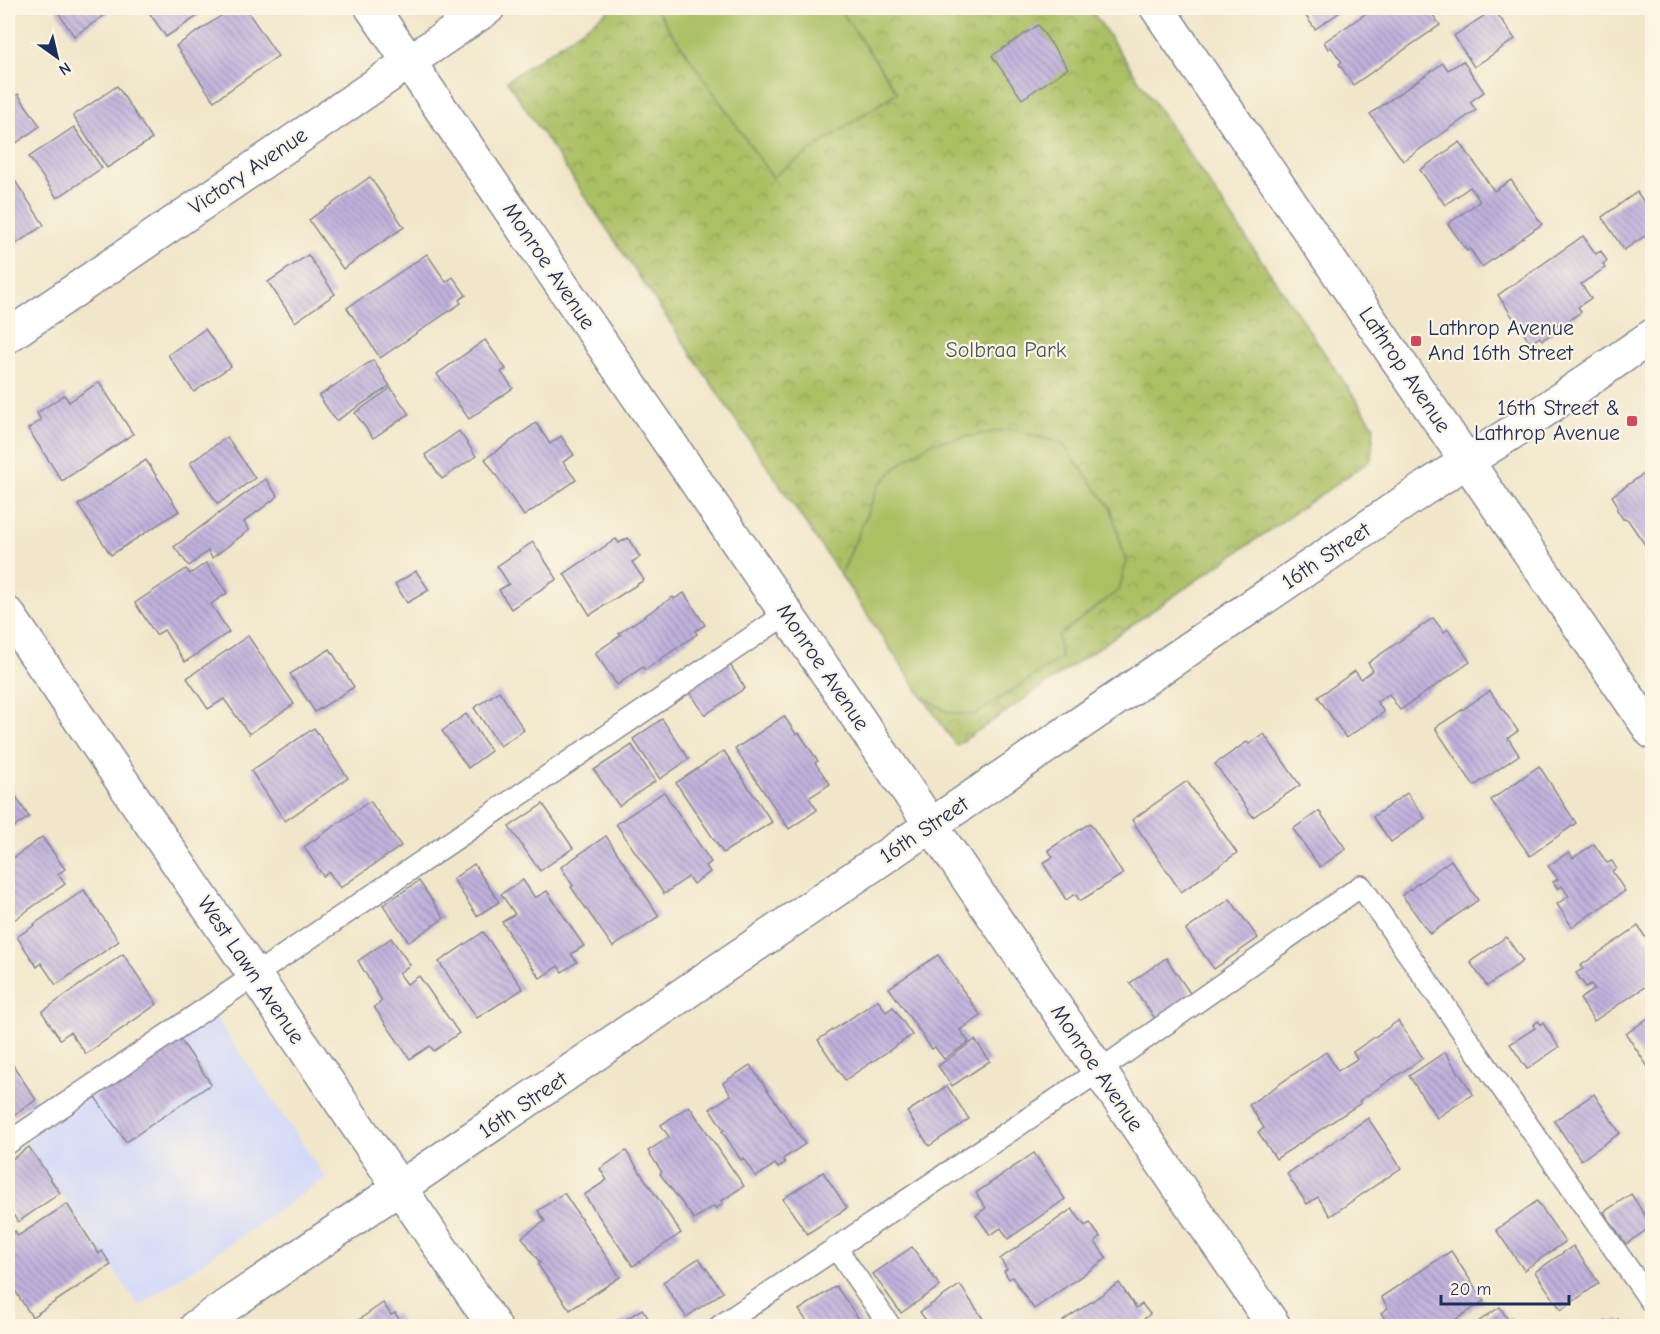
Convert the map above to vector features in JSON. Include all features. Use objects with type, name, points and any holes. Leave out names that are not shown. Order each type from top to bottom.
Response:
[{"type":"street","name":"Monroe Avenue","points":[[372,8],[1274,1326]]},
{"type":"street","name":"Victory Avenue","points":[[8,336],[488,8]]},
{"type":"street","name":"Lathrop Avenue","points":[[1157,8],[1653,732]]},
{"type":"street","name":"16th Street","points":[[197,1326],[1467,460],[1519,429],[1653,336]]},
{"type":"street","name":"West Lawn Avenue","points":[[8,614],[494,1326]]},
{"type":"lane","points":[[8,1143],[786,614]]},
{"type":"lane","points":[[720,1326],[1099,1071],[1361,886],[1653,1303]]},
{"type":"lane","points":[[836,1248],[890,1326]]},
{"type":"shaded area","points":[[213,1013],[326,1178],[139,1306],[25,1141]]},
{"type":"green space","name":"Solbraa Park","points":[[613,8],[1090,8],[1374,426],[1371,460],[956,746],[507,81]]},
{"type":"green space","points":[[662,8],[839,8],[897,92],[772,177],[657,11]]},
{"type":"green space","points":[[1011,429],[1062,444],[1111,508],[1126,562],[1119,590],[1058,636],[1061,658],[975,715],[949,713],[922,696],[841,575],[879,485],[900,464],[931,443]]},
{"type":"building","points":[[55,8],[113,8],[114,9],[74,36]]},
{"type":"building","points":[[146,8],[210,8],[166,37]]},
{"type":"building","points":[[233,8],[245,8],[278,56],[214,101],[176,46]]},
{"type":"building","points":[[1300,8],[1346,8],[1315,29]]},
{"type":"building","points":[[1374,8],[1428,8],[1440,25],[1353,85],[1339,64],[1342,62],[1331,47],[1328,49],[1324,42]]},
{"type":"building","points":[[1494,9],[1515,39],[1474,67],[1454,36]]},
{"type":"building","points":[[1038,25],[1068,68],[1022,99],[992,56]]},
{"type":"building","points":[[1463,61],[1484,92],[1470,102],[1476,110],[1403,161],[1370,114],[1443,63],[1448,70]]},
{"type":"building","points":[[117,86],[152,139],[107,168],[73,116]]},
{"type":"building","points":[[18,94],[40,126],[8,149],[8,101]]},
{"type":"building","points":[[74,127],[102,168],[57,198],[29,157]]},
{"type":"building","points":[[1460,142],[1494,191],[1511,180],[1542,224],[1482,267],[1470,249],[1467,251],[1448,224],[1480,201],[1470,187],[1445,205],[1420,170]]},
{"type":"building","points":[[8,170],[44,225],[8,249]]},
{"type":"building","points":[[370,177],[404,227],[343,269],[309,220]]},
{"type":"building","points":[[1637,192],[1652,214],[1652,231],[1624,250],[1602,217]]},
{"type":"building","points":[[1583,236],[1596,254],[1601,251],[1607,261],[1603,264],[1605,268],[1581,284],[1591,298],[1578,307],[1581,312],[1562,325],[1560,323],[1552,328],[1555,332],[1542,340],[1540,337],[1530,343],[1498,295]]},
{"type":"building","points":[[427,254],[446,282],[453,277],[466,295],[459,300],[461,303],[380,358],[347,308]]},
{"type":"building","points":[[308,255],[335,294],[295,322],[268,282]]},
{"type":"building","points":[[205,329],[231,366],[194,392],[168,355]]},
{"type":"building","points":[[485,340],[506,369],[501,372],[513,388],[469,419],[437,374]]},
{"type":"building","points":[[373,360],[390,386],[336,421],[319,396]]},
{"type":"building","points":[[99,382],[133,434],[62,481],[28,429],[41,420],[37,413],[64,395],[69,402]]},
{"type":"building","points":[[391,388],[409,414],[373,438],[355,413]]},
{"type":"building","points":[[536,423],[550,444],[561,436],[574,455],[563,462],[576,480],[524,516],[485,459]]},
{"type":"building","points":[[459,431],[476,456],[442,479],[425,455]]},
{"type":"building","points":[[227,437],[255,478],[218,504],[190,463]]},
{"type":"building","points":[[146,460],[179,511],[111,555],[78,505]]},
{"type":"building","points":[[1652,468],[1652,550],[1650,552],[1628,520],[1623,519],[1612,496]]},
{"type":"building","points":[[265,479],[278,496],[244,522],[249,530],[212,558],[208,551],[189,566],[174,547]]},
{"type":"building","points":[[628,538],[640,557],[632,562],[644,580],[590,615],[564,574],[616,539],[619,543]]},
{"type":"building","points":[[533,542],[557,579],[511,609],[499,590],[509,584],[497,566]]},
{"type":"building","points":[[206,563],[227,593],[211,604],[229,632],[185,662],[164,630],[156,635],[135,603],[186,569],[190,574]]},
{"type":"building","points":[[416,571],[429,590],[407,603],[395,584]]},
{"type":"building","points":[[684,593],[705,625],[695,631],[697,634],[645,670],[643,667],[617,685],[595,653],[621,635],[619,633],[673,597],[674,599]]},
{"type":"building","points":[[1433,618],[1444,632],[1448,629],[1470,662],[1400,710],[1389,694],[1377,702],[1384,712],[1346,738],[1318,697],[1355,671],[1361,679],[1373,670],[1368,663]]},
{"type":"building","points":[[248,636],[294,704],[249,734],[224,699],[208,709],[187,678]]},
{"type":"building","points":[[330,649],[354,687],[315,712],[290,674]]},
{"type":"building","points":[[727,660],[745,688],[705,715],[687,688]]},
{"type":"building","points":[[499,691],[524,730],[500,746],[474,708]]},
{"type":"building","points":[[1490,691],[1518,731],[1508,738],[1519,755],[1474,786],[1435,728]]},
{"type":"building","points":[[466,714],[491,751],[468,768],[442,731]]},
{"type":"building","points":[[784,716],[818,761],[815,763],[830,784],[809,798],[817,810],[789,829],[735,749]]},
{"type":"building","points":[[662,719],[689,759],[660,779],[633,739]]},
{"type":"building","points":[[314,728],[348,778],[285,821],[251,771]]},
{"type":"building","points":[[1264,734],[1300,785],[1253,817],[1215,764],[1247,742],[1249,744]]},
{"type":"building","points":[[632,745],[655,781],[619,806],[594,770]]},
{"type":"building","points":[[724,751],[772,822],[723,853],[676,783]]},
{"type":"building","points":[[1539,766],[1576,823],[1530,856],[1491,800]]},
{"type":"building","points":[[1187,781],[1237,853],[1181,892],[1132,820]]},
{"type":"building","points":[[8,784],[29,817],[8,831]]},
{"type":"building","points":[[664,792],[711,862],[706,866],[710,872],[693,884],[688,877],[664,894],[616,824]]},
{"type":"building","points":[[1407,793],[1425,818],[1391,842],[1373,817]]},
{"type":"building","points":[[370,801],[401,846],[340,888],[329,872],[323,876],[304,847]]},
{"type":"building","points":[[543,804],[573,848],[540,871],[509,827]]},
{"type":"building","points":[[1319,811],[1346,849],[1320,867],[1293,829]]},
{"type":"building","points":[[1090,823],[1123,874],[1080,901],[1075,894],[1066,900],[1043,863],[1053,857],[1048,850]]},
{"type":"building","points":[[606,836],[659,916],[613,947],[571,887],[573,886],[561,867]]},
{"type":"building","points":[[42,837],[65,869],[58,874],[65,884],[11,922],[8,918],[8,862]]},
{"type":"building","points":[[1594,844],[1607,863],[1612,861],[1616,868],[1612,871],[1625,891],[1572,927],[1557,904],[1569,896],[1562,886],[1558,889],[1553,882],[1558,879],[1548,866],[1569,852],[1573,858]]},
{"type":"building","points":[[1451,860],[1478,900],[1430,934],[1402,895]]},
{"type":"building","points":[[474,864],[499,902],[477,916],[453,879]]},
{"type":"building","points":[[523,880],[535,898],[547,891],[584,946],[571,954],[577,962],[562,972],[558,966],[540,978],[502,922],[515,914],[501,894]]},
{"type":"building","points":[[419,881],[444,918],[409,942],[383,905]]},
{"type":"building","points":[[84,890],[119,941],[56,985],[41,963],[37,967],[17,937]]},
{"type":"building","points":[[1230,899],[1258,938],[1214,969],[1186,930]]},
{"type":"building","points":[[1638,926],[1647,940],[1652,936],[1652,982],[1594,1021],[1580,999],[1595,989],[1591,984],[1586,987],[1576,973],[1583,969],[1580,966]]},
{"type":"building","points":[[483,932],[523,989],[477,1018],[439,962]]},
{"type":"building","points":[[1506,937],[1523,961],[1487,986],[1470,962]]},
{"type":"building","points":[[391,938],[410,965],[399,973],[407,984],[419,976],[459,1033],[434,1051],[430,1046],[410,1059],[374,1007],[382,1001],[358,961]]},
{"type":"building","points":[[123,954],[157,1004],[86,1054],[70,1032],[60,1039],[42,1012]]},
{"type":"building","points":[[938,955],[981,1016],[960,1030],[969,1042],[944,1059],[935,1047],[932,1049],[889,988]]},
{"type":"building","points":[[1166,958],[1192,996],[1156,1020],[1130,983]]},
{"type":"building","points":[[878,1000],[886,1012],[893,1007],[912,1035],[845,1080],[818,1040]]},
{"type":"building","points":[[1652,1015],[1652,1073],[1626,1034]]},
{"type":"building","points":[[1398,1021],[1423,1058],[1359,1101],[1361,1103],[1276,1159],[1258,1132],[1264,1128],[1249,1105],[1326,1052],[1338,1071],[1357,1059],[1353,1052]]},
{"type":"building","points":[[1538,1021],[1541,1025],[1543,1023],[1559,1047],[1527,1069],[1510,1044],[1535,1028],[1533,1025]]},
{"type":"building","points":[[180,1039],[211,1084],[126,1142],[95,1097]]},
{"type":"building","points":[[975,1040],[990,1061],[952,1086],[938,1066]]},
{"type":"building","points":[[1445,1052],[1473,1094],[1437,1118],[1409,1076]]},
{"type":"building","points":[[11,1062],[36,1100],[8,1119],[8,1065]]},
{"type":"building","points":[[750,1065],[805,1144],[783,1159],[785,1163],[778,1168],[775,1164],[756,1177],[743,1158],[741,1160],[710,1109],[731,1095],[723,1083]]},
{"type":"building","points":[[947,1086],[969,1119],[929,1146],[907,1112]]},
{"type":"building","points":[[1594,1094],[1620,1133],[1581,1160],[1554,1121]]},
{"type":"building","points":[[689,1106],[744,1186],[721,1201],[723,1203],[716,1209],[714,1206],[694,1219],[660,1174],[662,1172],[648,1151],[669,1137],[661,1125]]},
{"type":"building","points":[[1368,1118],[1401,1168],[1330,1216],[1318,1197],[1307,1204],[1287,1174]]},
{"type":"building","points":[[29,1147],[60,1193],[18,1222],[8,1207],[8,1162]]},
{"type":"building","points":[[626,1151],[681,1233],[633,1266],[584,1195],[607,1180],[600,1169]]},
{"type":"building","points":[[1034,1153],[1065,1199],[1008,1239],[1001,1228],[990,1235],[976,1215],[986,1208],[976,1193]]},
{"type":"building","points":[[823,1172],[847,1208],[807,1234],[783,1199]]},
{"type":"building","points":[[564,1193],[620,1277],[570,1310],[538,1265],[540,1263],[522,1237],[545,1221],[538,1211]]},
{"type":"building","points":[[1631,1194],[1652,1226],[1626,1244],[1604,1212]]},
{"type":"building","points":[[1537,1201],[1565,1242],[1524,1270],[1496,1230]]},
{"type":"building","points":[[67,1204],[99,1254],[102,1251],[111,1265],[32,1317],[8,1280],[8,1237],[15,1231],[18,1236]]},
{"type":"building","points":[[1072,1209],[1085,1226],[1090,1223],[1100,1237],[1095,1242],[1107,1258],[1034,1309],[1012,1277],[1009,1279],[1004,1271],[1007,1269],[1000,1259]]},
{"type":"building","points":[[1573,1246],[1599,1283],[1561,1310],[1535,1272]]},
{"type":"building","points":[[912,1247],[940,1286],[901,1313],[873,1274]]},
{"type":"building","points":[[1451,1251],[1484,1301],[1446,1326],[1389,1326],[1381,1313],[1388,1308],[1381,1297]]},
{"type":"building","points":[[699,1258],[723,1292],[686,1317],[663,1282]]},
{"type":"building","points":[[1119,1283],[1136,1308],[1142,1304],[1150,1314],[1138,1324],[1140,1326],[1067,1326],[1063,1321]]},
{"type":"building","points":[[960,1285],[988,1326],[930,1326],[920,1312]]},
{"type":"building","points":[[836,1286],[863,1325],[810,1326],[799,1310]]},
{"type":"building","points":[[383,1303],[391,1315],[395,1313],[404,1326],[350,1326]]},
{"type":"building","points":[[1500,1307],[1508,1320],[1511,1318],[1513,1326],[1472,1326]]},
{"type":"building","points":[[642,1309],[654,1326],[615,1326]]},
{"type":"building","points":[[1618,1319],[1624,1326],[1598,1326],[1606,1321],[1609,1325]]},
{"type":"place","name":"Lathrop Avenue And 16th Street","points":[[1416,341]]},
{"type":"place","name":"16th Street & Lathrop Avenue","points":[[1632,421]]}]
